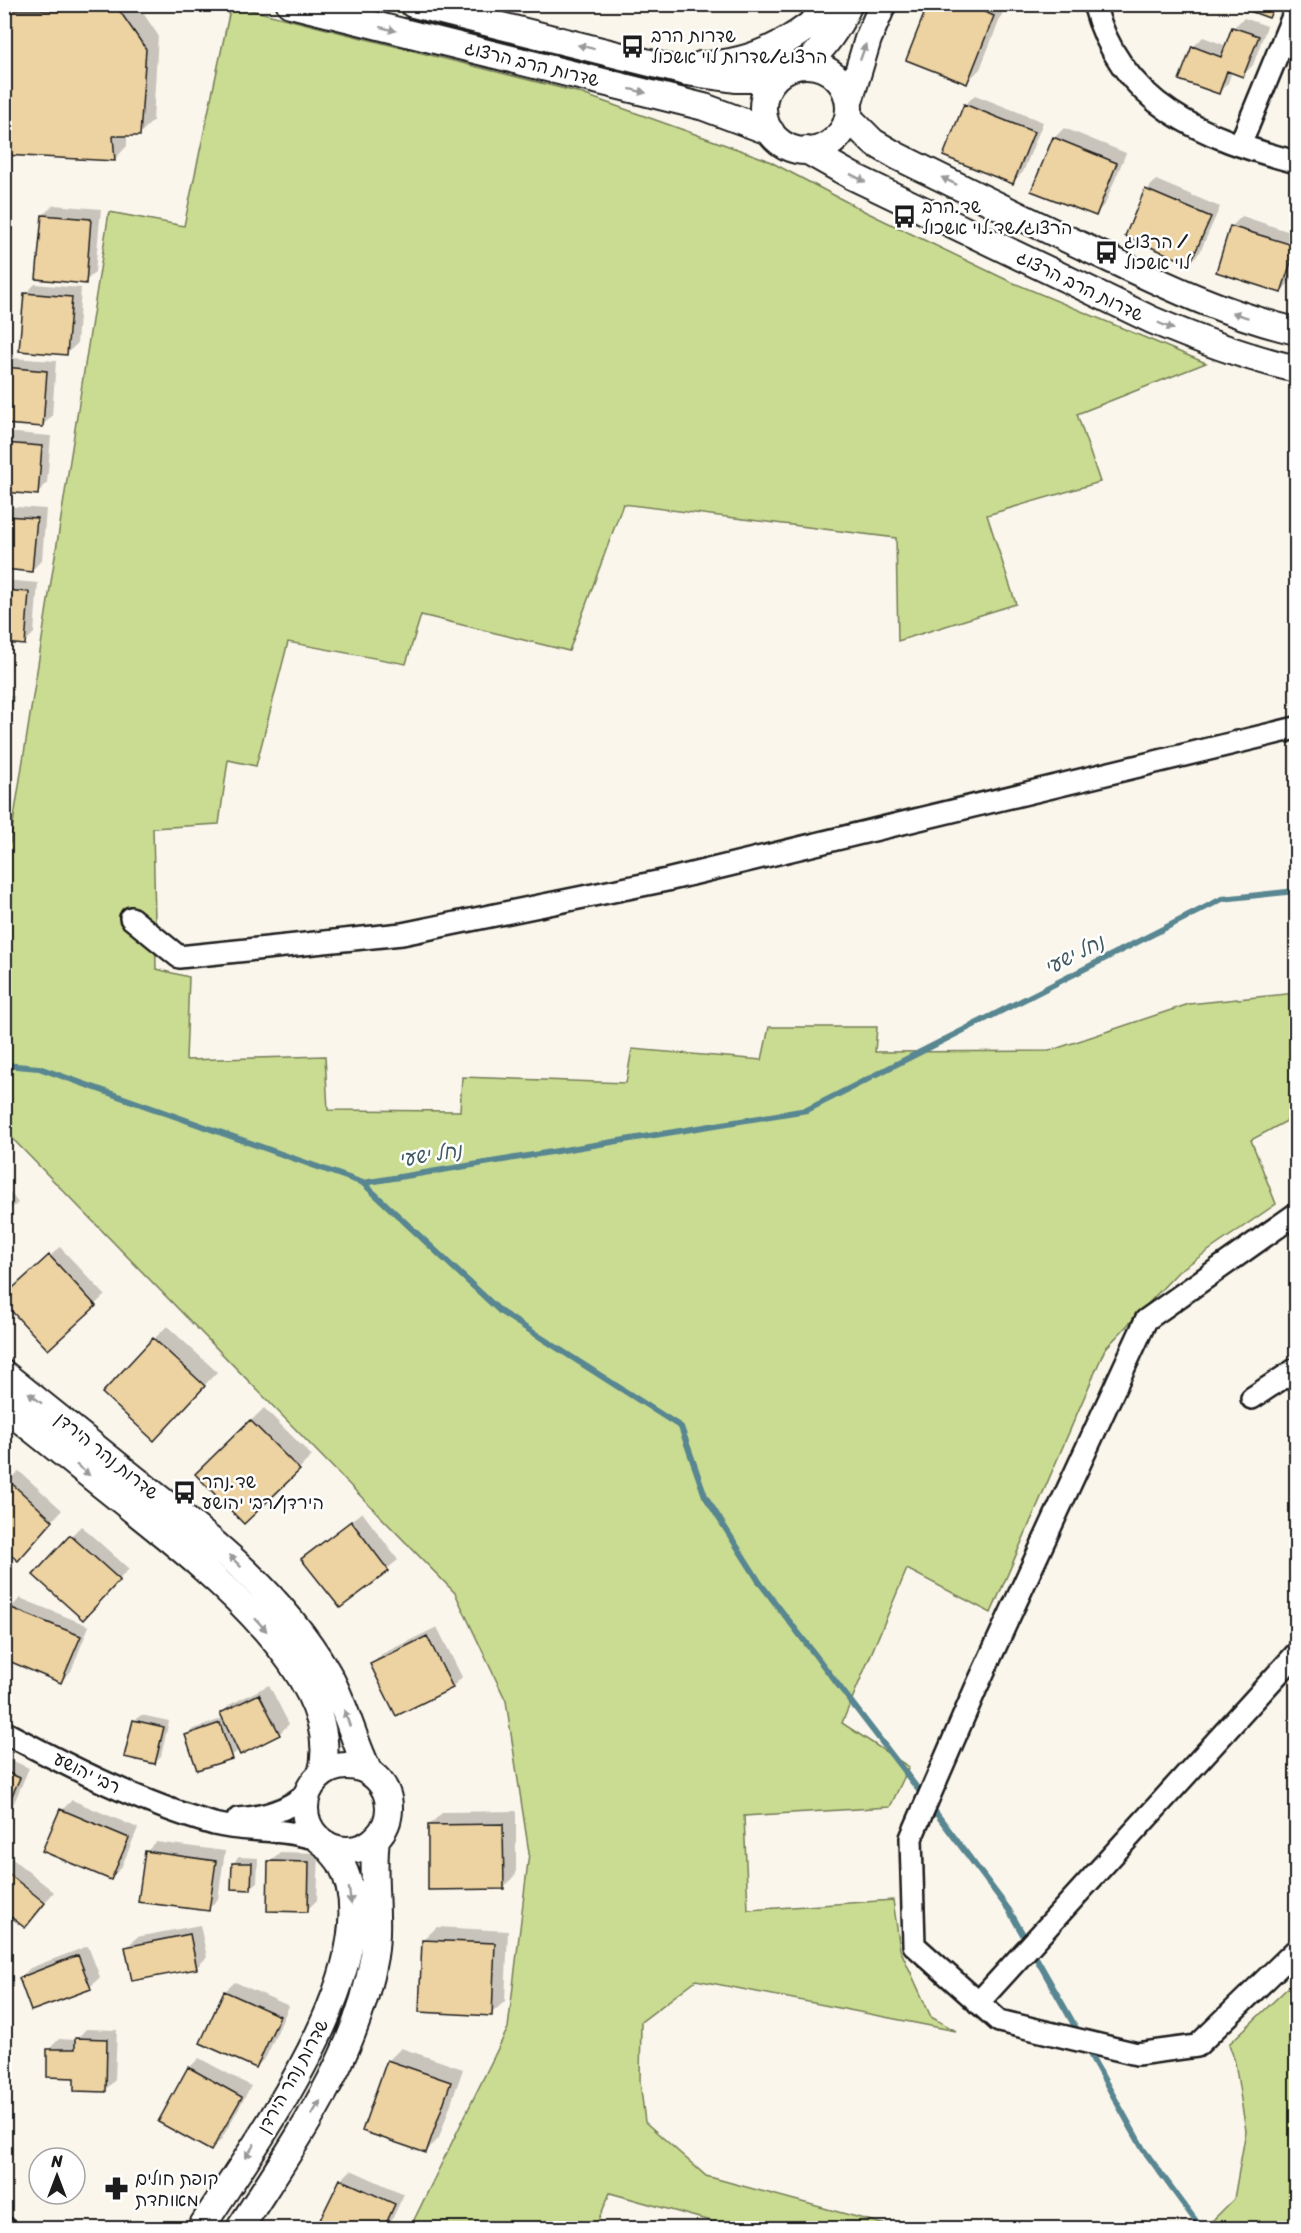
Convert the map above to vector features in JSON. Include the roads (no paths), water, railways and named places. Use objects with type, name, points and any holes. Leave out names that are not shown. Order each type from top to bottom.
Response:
[{"type":"main road","name":"שדרות הרב הרצוג","points":[[290,4],[704,107],[771,132]]},
{"type":"main road","name":"שדרות הרב הרצוג","points":[[413,4],[697,74],[735,79],[758,79],[780,74]]},
{"type":"main road","points":[[663,67],[709,65],[751,58],[796,36],[818,20],[834,4]]},
{"type":"main road","points":[[806,65],[831,38],[849,4]]},
{"type":"main road","points":[[848,109],[845,90],[829,71],[818,66],[792,67],[771,83],[765,95],[765,120],[771,132],[781,142],[793,148],[806,150],[820,148],[833,141],[843,130],[868,39],[883,4]]},
{"type":"main road","name":"שדרות הרב הרצוג","points":[[848,109],[873,142],[897,156],[1095,252],[1216,307],[1263,323],[1296,331]]},
{"type":"main road","name":"שדרות הרב הרצוג","points":[[806,150],[863,181],[1152,320],[1202,342],[1253,359],[1296,369]]},
{"type":"main road","name":"שדרות נהר הירדן","points":[[4,1374],[229,1555],[287,1615],[327,1671],[369,1772]]},
{"type":"main road","name":"שדרות נהר הירדן","points":[[4,1407],[212,1574],[267,1631],[290,1662],[314,1704],[324,1736],[324,1762],[314,1784]]},
{"type":"main road","points":[[345,1766],[357,1767],[369,1772],[382,1786],[389,1803],[386,1822],[376,1838],[365,1846],[352,1850],[338,1849],[322,1842],[311,1829],[306,1818],[305,1806],[314,1784],[332,1769],[345,1766]]},
{"type":"main road","name":"שדרות נהר הירדן","points":[[240,2229],[337,2071],[354,2030],[373,1958],[376,1930],[374,1874],[376,1838]]},
{"type":"main road","name":"שדרות נהר הירדן","points":[[201,2229],[297,2078],[320,2033],[342,1978],[348,1953],[351,1905],[347,1882],[340,1862],[322,1842]]},
{"type":"street","points":[[1094,4],[1106,40],[1122,66],[1140,88],[1158,104],[1184,121],[1221,138],[1296,162]]},
{"type":"street","points":[[1240,145],[1296,9]]},
{"type":"street","points":[[131,918],[179,957],[402,934],[667,880],[1296,728]]},
{"type":"street","points":[[1296,1214],[1146,1320],[976,1688],[911,1838],[914,1945],[999,2021],[1137,2054],[1197,2046],[1296,1950]]},
{"type":"street","points":[[1252,1398],[1296,1369]]},
{"type":"street","points":[[978,2002],[1296,1654]]},
{"type":"street","name":"רבי יהושע","points":[[4,1731],[142,1800],[216,1824],[241,1829],[295,1833],[322,1842]]},
{"type":"street","name":"רבי יהושע","points":[[172,1810],[229,1820],[254,1818],[294,1804],[314,1784]]},
{"type":"waterway","name":"נחל ישעי","points":[[875,1075],[1222,899],[1296,891]]},
{"type":"waterway","name":"נחל ישעי","points":[[4,1065],[39,1068],[363,1183],[807,1110],[870,1078]]},
{"type":"waterway","points":[[363,1183],[501,1312],[681,1427],[705,1496],[760,1583],[924,1797]]},
{"type":"waterway","points":[[930,1805],[1009,1910],[1080,2035]]},
{"type":"waterway","points":[[1086,2047],[1143,2149],[1201,2228]]},
{"type":"place","name":"שדרות הרב הרצוג/שדרות לוי אשכול","points":[[633,46]]},
{"type":"place","name":"שד.הרב הרצוג/שד.לוי אשכול","points":[[904,217]]},
{"type":"place","name":"הרצוג / לוי אשכול","points":[[1106,252]]},
{"type":"place","name":"שד.נהר הירדן/רבי יהושע","points":[[184,1492]]},
{"type":"place","name":"קופת חולים מאוחדת","points":[[117,2189]]}]
